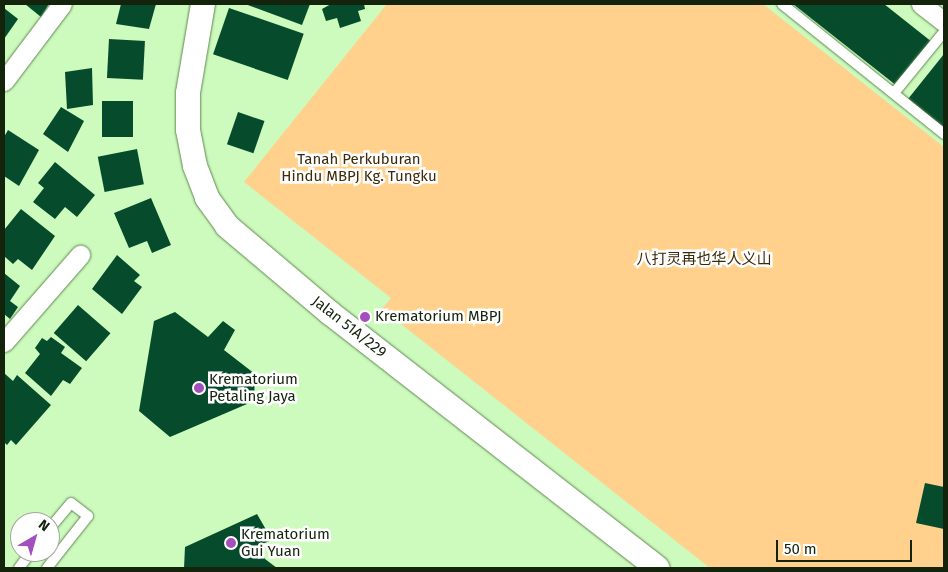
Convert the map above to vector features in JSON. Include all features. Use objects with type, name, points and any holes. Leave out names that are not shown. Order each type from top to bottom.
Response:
[{"type":"street","points":[[4,81],[62,4]]},
{"type":"street","name":"Jalan 51A/229","points":[[203,4],[188,93],[188,130],[195,166],[207,198],[227,226],[330,312],[657,568]]},
{"type":"street","points":[[921,4],[944,22]]},
{"type":"street","points":[[4,342],[80,255]]},
{"type":"lane","points":[[782,4],[944,134]]},
{"type":"lane","points":[[894,93],[944,32]]},
{"type":"lane","points":[[60,516],[71,503],[88,516],[60,552]]},
{"type":"green space","name":"八打灵再也华人义山","points":[[387,4],[763,4],[944,147],[944,568],[710,568],[382,309],[391,298],[244,182]]},
{"type":"building","points":[[25,4],[49,4],[41,17]]},
{"type":"building","points":[[121,4],[156,4],[149,29],[116,24]]},
{"type":"building","points":[[245,4],[310,4],[302,25]]},
{"type":"building","points":[[331,4],[364,4],[365,9],[358,11],[361,21],[340,28],[337,18],[326,21],[322,9]]},
{"type":"building","points":[[793,4],[884,4],[932,42],[897,86]]},
{"type":"building","points":[[4,8],[18,19],[4,39]]},
{"type":"building","points":[[229,8],[304,34],[288,80],[213,54]]},
{"type":"building","points":[[109,39],[145,41],[143,80],[107,78]]},
{"type":"building","points":[[944,54],[944,128],[908,99]]},
{"type":"building","points":[[92,68],[93,105],[67,109],[65,72]]},
{"type":"building","points":[[102,101],[133,101],[133,137],[102,137]]},
{"type":"building","points":[[61,107],[84,121],[68,152],[43,134]]},
{"type":"building","points":[[238,112],[264,121],[253,153],[227,144]]},
{"type":"building","points":[[8,130],[39,150],[19,186],[4,176],[4,137]]},
{"type":"building","points":[[137,149],[144,184],[105,192],[98,157]]},
{"type":"building","points":[[55,162],[95,195],[77,217],[65,207],[55,219],[33,202],[44,188],[38,183]]},
{"type":"building","points":[[151,198],[171,245],[152,253],[147,241],[129,248],[114,213]]},
{"type":"building","points":[[21,209],[55,236],[32,270],[18,259],[13,264],[4,256],[4,230]]},
{"type":"building","points":[[117,255],[140,275],[134,281],[142,287],[122,314],[92,289]]},
{"type":"building","points":[[4,273],[20,286],[10,301],[18,307],[10,319],[4,314]]},
{"type":"building","points":[[78,305],[110,333],[86,361],[54,333]]},
{"type":"building","name":"Krematorium Petaling Jaya","points":[[175,312],[208,337],[223,321],[235,330],[224,350],[255,374],[254,401],[170,437],[139,411],[154,321]]},
{"type":"building","points":[[51,337],[65,347],[61,353],[82,368],[70,384],[63,380],[51,396],[25,373],[40,354],[35,348],[42,338],[47,341]]},
{"type":"building","points":[[4,373],[13,381],[17,375],[51,405],[16,445],[11,440],[7,445],[4,442]]},
{"type":"building","points":[[925,483],[944,487],[944,529],[916,523]]},
{"type":"building","name":"Krematorium Gui Yuan","points":[[257,514],[272,540],[260,545],[265,559],[277,568],[184,568],[185,547]]},
{"type":"place","name":"Krematorium MBPJ","points":[[365,317]]},
{"type":"place","name":"Krematorium Petaling Jaya","points":[[199,388]]},
{"type":"place","name":"Krematorium Gui Yuan","points":[[231,543]]},
{"type":"park label","name":"Tanah Perkuburan Hindu MBPJ Kg. Tungku","points":[[359,168]]}]
